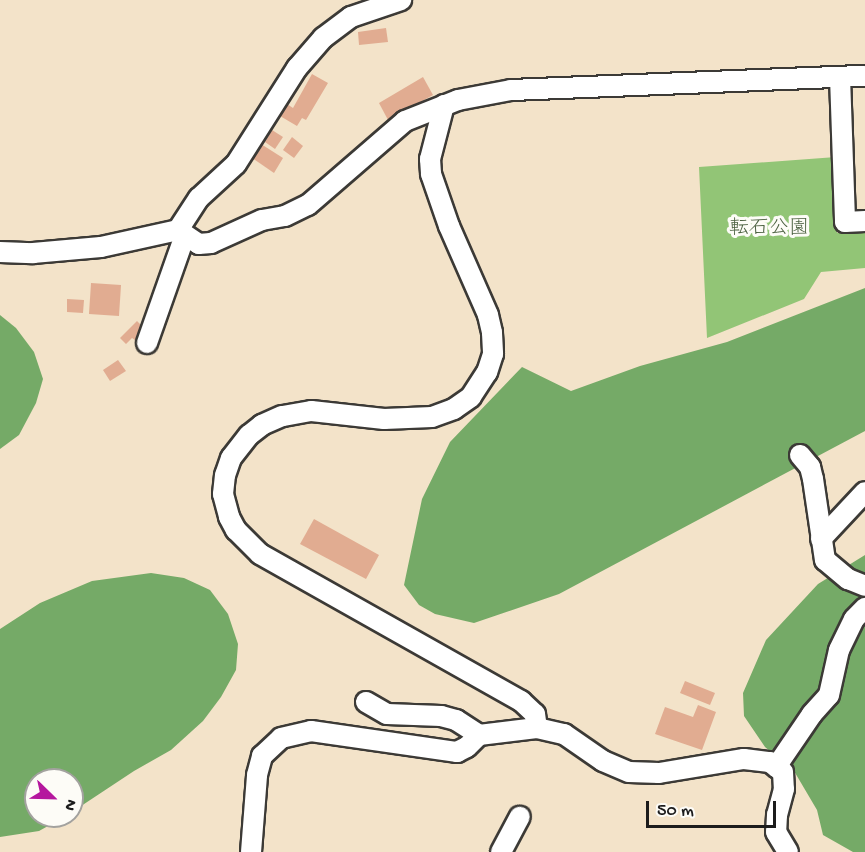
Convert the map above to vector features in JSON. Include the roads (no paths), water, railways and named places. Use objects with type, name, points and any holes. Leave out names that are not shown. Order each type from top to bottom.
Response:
[{"type":"street","points":[[147,343],[182,232],[199,198],[236,164],[297,68],[323,38],[351,17],[401,0]]},
{"type":"street","points":[[0,252],[33,254],[100,247],[182,232],[199,244],[211,243],[262,220],[285,216],[308,205],[405,122],[444,105],[511,90],[865,76]]},
{"type":"street","points":[[840,77],[845,222],[865,221]]},
{"type":"street","points":[[444,105],[430,159],[431,174],[450,226],[488,315],[493,354],[488,372],[471,397],[454,409],[432,417],[384,419],[311,411],[282,416],[262,425],[249,435],[231,458],[225,475],[223,494],[229,517],[236,530],[260,554],[521,701],[535,714],[537,728]]},
{"type":"street","points":[[800,455],[811,472],[825,560],[848,579],[865,586]]},
{"type":"street","points":[[821,539],[865,492]]},
{"type":"street","points":[[776,767],[812,714],[829,695],[839,650],[854,619],[865,608]]},
{"type":"street","points":[[366,702],[387,714],[441,716],[456,720],[479,735]]},
{"type":"street","points":[[250,852],[257,775],[262,756],[280,738],[310,730],[457,752],[467,747],[479,735],[537,728],[564,734],[603,761],[629,772],[659,773],[744,759],[770,762],[783,772],[784,789],[776,832],[788,852]]},
{"type":"street","points":[[501,852],[520,817]]},
{"type":"park label","name":"転石公園","points":[[769,229]]}]
